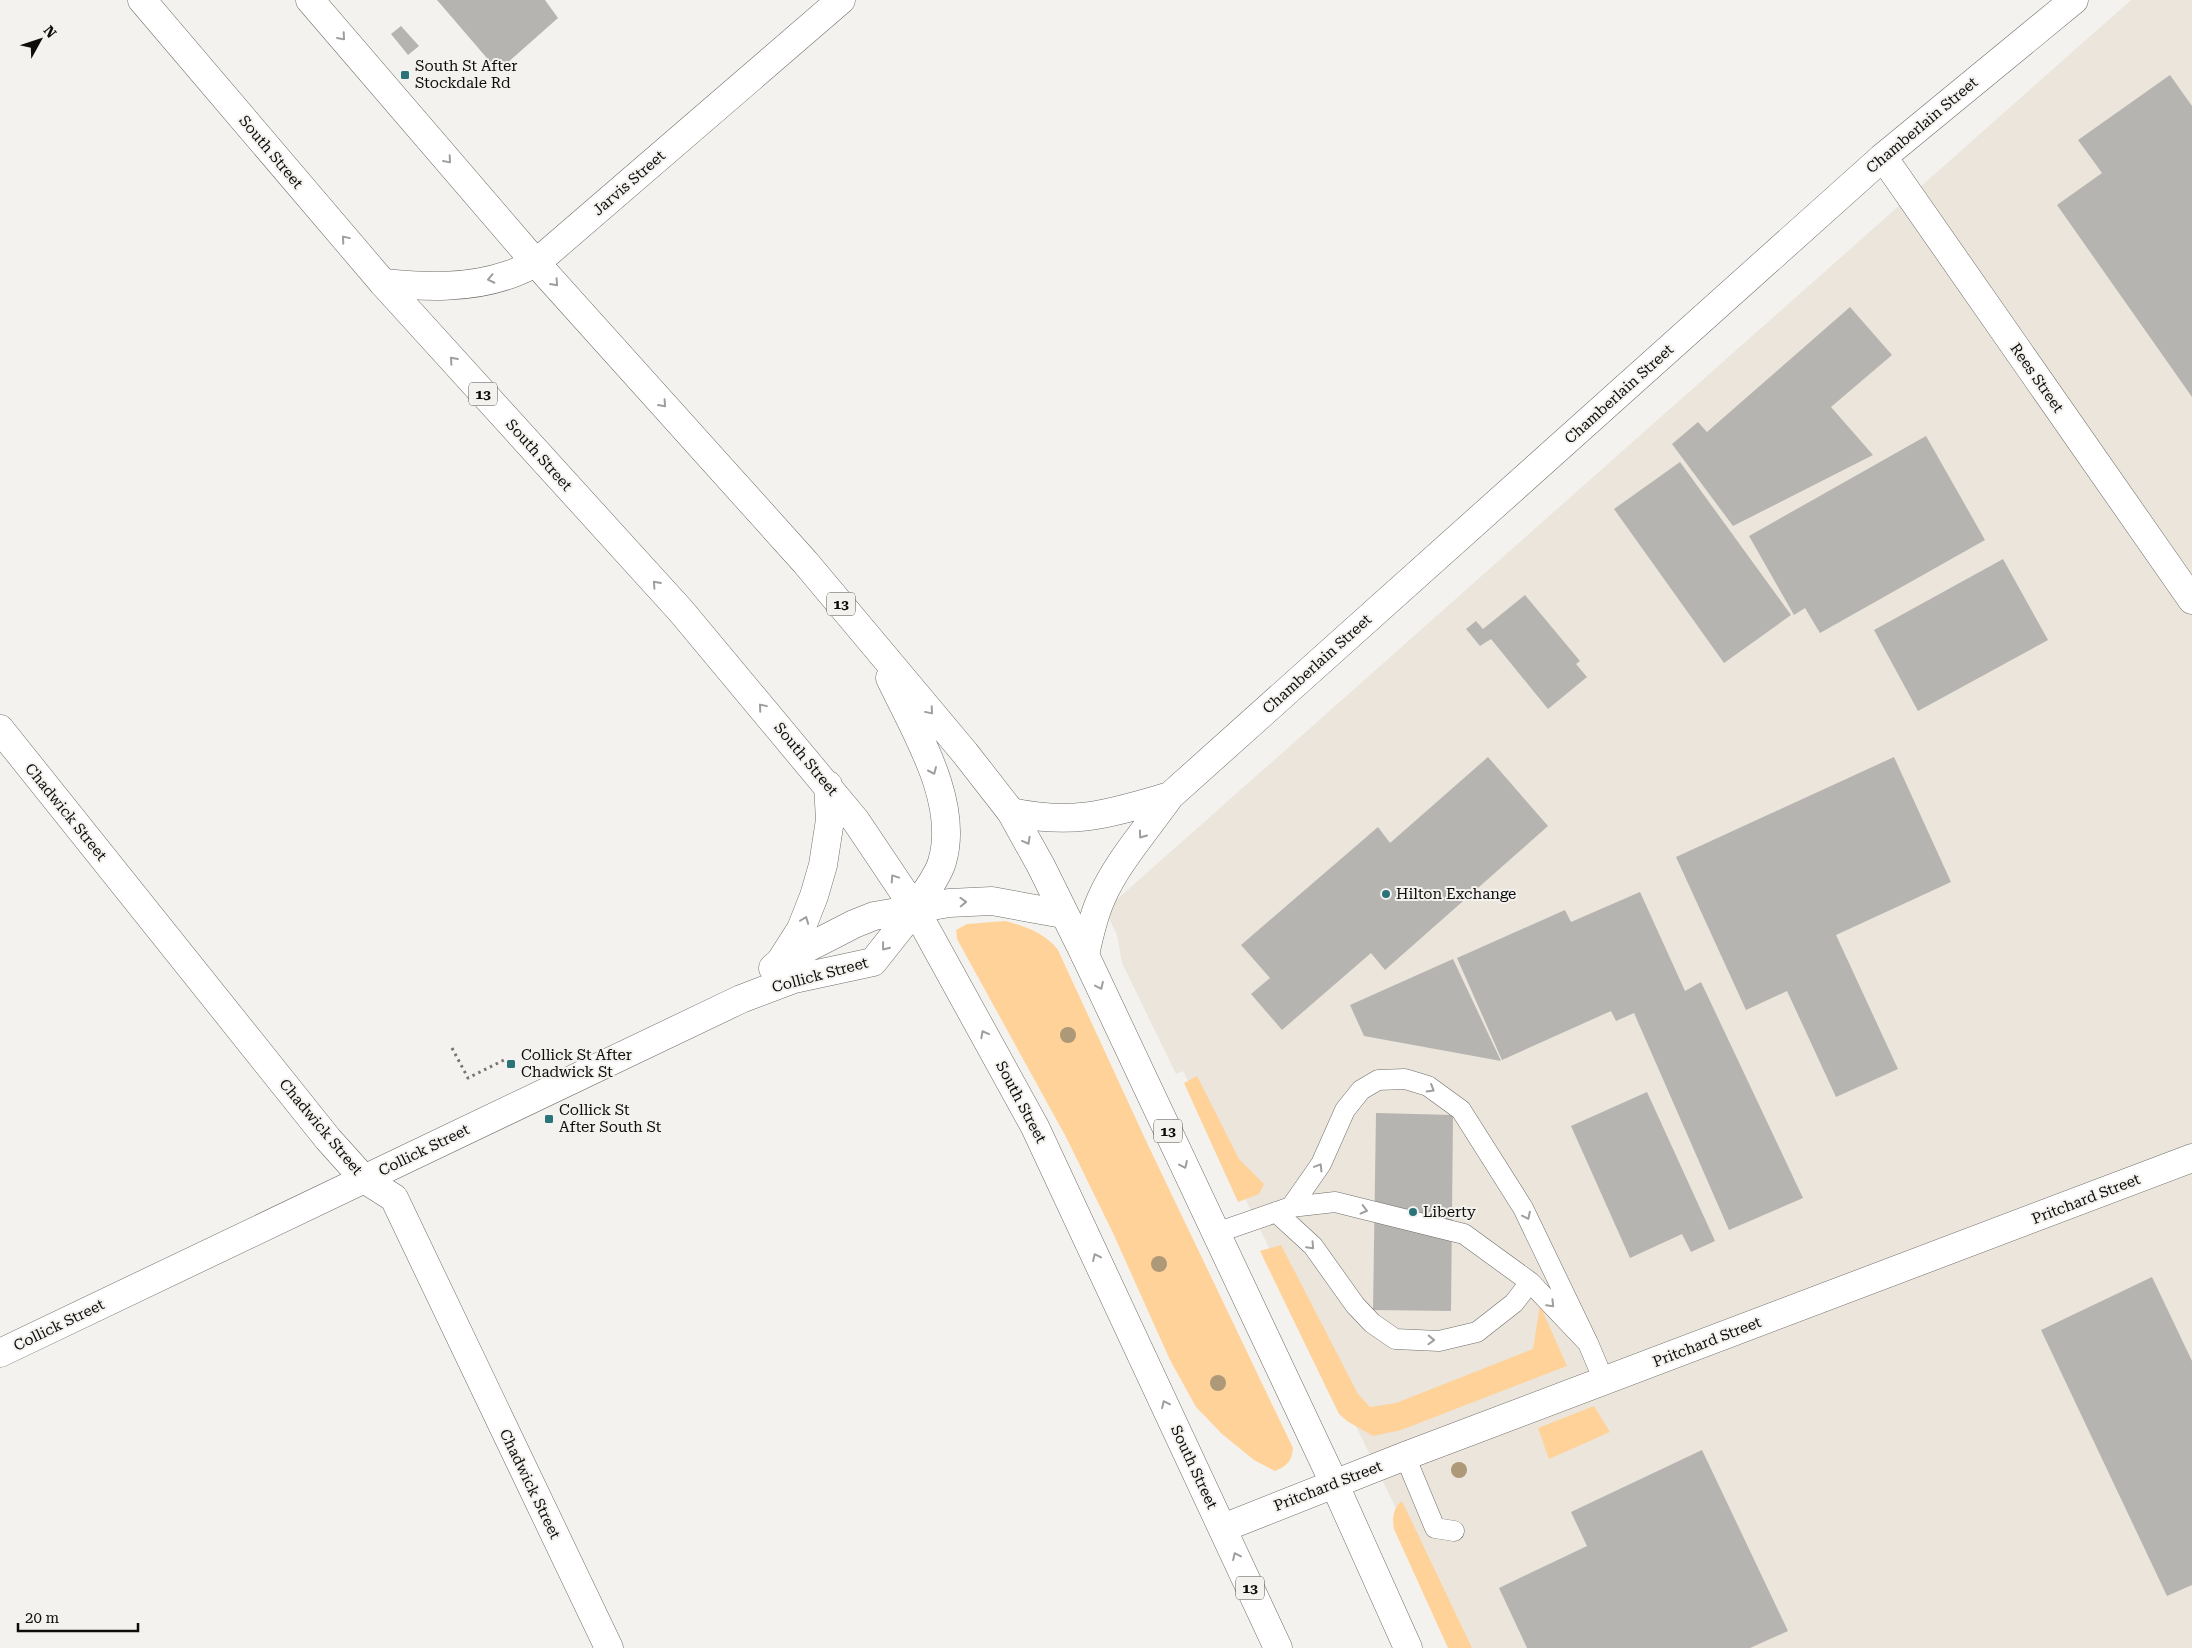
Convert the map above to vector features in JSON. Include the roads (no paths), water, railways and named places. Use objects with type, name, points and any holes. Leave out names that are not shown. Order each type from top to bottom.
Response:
[{"type":"street","name":"South Street","points":[[142,0],[383,284],[681,611],[828,784],[856,821],[915,909],[1035,1127],[1278,1648]]},
{"type":"street","name":"13","points":[[310,0],[536,262],[805,562],[976,766],[1012,812],[1085,955],[1334,1483],[1408,1648]]},
{"type":"street","name":"Jarvis Street","points":[[383,284],[434,287],[477,282],[509,275],[536,262],[841,0]]},
{"type":"street","name":"Chamberlain Street","points":[[1085,955],[1092,924],[1102,897],[1117,869],[1170,796],[1882,157],[2074,0]]},
{"type":"street","name":"Rees Street","points":[[1882,157],[2192,600]]},
{"type":"street","points":[[876,647],[939,785],[947,827],[942,864],[915,909]]},
{"type":"street","name":"Chadwick Street","points":[[0,729],[328,1139],[364,1179],[394,1198],[609,1648]]},
{"type":"street","points":[[780,962],[801,929],[814,896],[823,865],[830,820],[828,784]]},
{"type":"street","name":"Chamberlain Street","points":[[1012,812],[1059,819],[1085,818],[1116,812],[1170,796]]},
{"type":"street","points":[[915,909],[949,903],[992,901],[1064,914]]},
{"type":"street","name":"Collick Street","points":[[741,999],[780,962],[867,918],[915,909]]},
{"type":"street","name":"Collick Street","points":[[0,1353],[741,999],[794,979],[873,962],[915,909]]},
{"type":"street","name":"Pritchard Street","points":[[1223,1528],[1334,1483],[2192,1158]]},
{"type":"lane","points":[[1284,1210],[1321,1164],[1344,1110],[1361,1090],[1378,1080],[1405,1079],[1428,1086],[1461,1110],[1524,1208],[1604,1381]]},
{"type":"lane","points":[[1216,1233],[1284,1210],[1334,1202],[1464,1234],[1530,1282],[1588,1343]]},
{"type":"lane","points":[[1284,1210],[1313,1246],[1355,1305],[1372,1323],[1396,1339],[1439,1341],[1477,1332],[1514,1303],[1530,1282]]},
{"type":"lane","points":[[1405,1456],[1435,1528],[1454,1531]]},
{"type":"place","name":"South St After Stockdale Rd","points":[[405,75]]},
{"type":"place","name":"Hilton Exchange","points":[[1386,894]]},
{"type":"place","name":"Collick St After Chadwick St","points":[[511,1064]]},
{"type":"place","name":"Collick St After South St","points":[[549,1119]]},
{"type":"place","name":"Liberty","points":[[1413,1212]]}]
